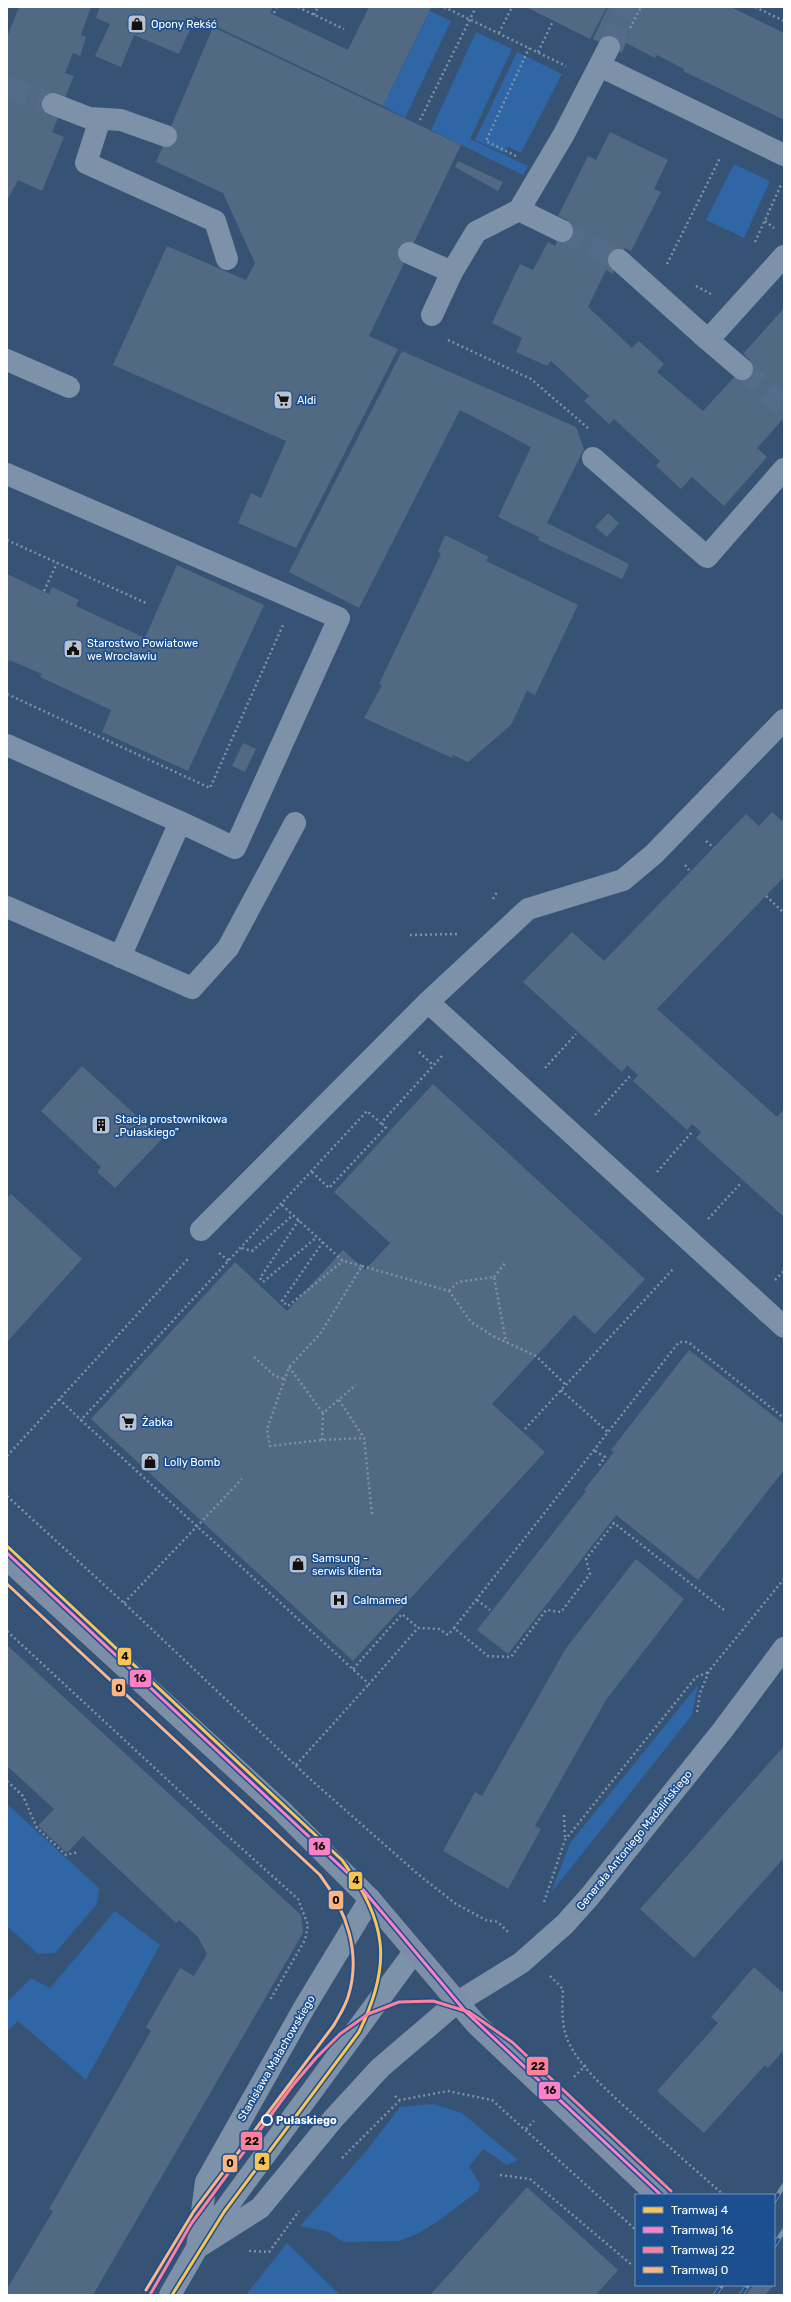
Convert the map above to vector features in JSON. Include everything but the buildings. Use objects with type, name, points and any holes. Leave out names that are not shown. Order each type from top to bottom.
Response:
[{"type":"main road","points":[[7,1559],[282,1811],[370,1899],[456,2003],[532,2078],[657,2194]]},
{"type":"street","points":[[432,315],[452,272],[476,232],[518,210],[564,134],[604,56],[784,155]]},
{"type":"street","points":[[53,104],[89,118],[121,120],[166,136]]},
{"type":"street","points":[[100,118],[86,163],[215,221],[227,259]]},
{"type":"street","points":[[518,210],[562,231]]},
{"type":"street","points":[[409,253],[452,272]]},
{"type":"street","points":[[708,340],[784,256]]},
{"type":"street","points":[[619,260],[742,369]]},
{"type":"street","points":[[7,360],[69,387]]},
{"type":"street","points":[[595,459],[707,557],[784,469]]},
{"type":"street","points":[[7,474],[339,618],[235,848],[7,745]]},
{"type":"street","points":[[201,1230],[428,1002],[528,909],[623,880],[654,854],[784,720]]},
{"type":"street","points":[[120,957],[180,822]]},
{"type":"street","points":[[7,907],[192,988],[228,948],[295,823]]},
{"type":"street","points":[[428,1002],[784,1327]]},
{"type":"street","name":"Generała Antoniego Madalińskiego","points":[[456,2003],[521,1962],[565,1924],[590,1896],[707,1749],[784,1648]]},
{"type":"street","name":"Stanisława Małachowskiego","points":[[170,2295],[197,2248],[206,2182],[304,2008],[370,1899]]},
{"type":"street","points":[[197,2248],[414,1952]]},
{"type":"street","name":"Stanisława Małachowskiego","points":[[197,2248],[260,2208],[365,2083],[456,2003]]},
{"type":"path","points":[[274,13],[277,7]]},
{"type":"path","points":[[298,7],[344,29]]},
{"type":"path","points":[[314,15],[318,7]]},
{"type":"path","points":[[444,7],[570,67]]},
{"type":"path","points":[[420,120],[476,7]]},
{"type":"path","points":[[499,33],[512,7]]},
{"type":"path","points":[[755,7],[784,20]]},
{"type":"path","points":[[538,52],[553,21]]},
{"type":"path","points":[[523,159],[486,142],[529,48]]},
{"type":"path","points":[[672,270],[666,265],[721,157]]},
{"type":"path","points":[[754,244],[784,179]]},
{"type":"path","points":[[692,283],[715,296]]},
{"type":"path","points":[[432,315],[448,322],[441,336],[531,379],[608,446],[595,459]]},
{"type":"path","points":[[7,540],[148,604]]},
{"type":"path","points":[[44,591],[57,563]]},
{"type":"path","points":[[7,694],[210,788],[294,599]]},
{"type":"path","points":[[491,904],[497,892]]},
{"type":"path","points":[[766,896],[784,913]]},
{"type":"path","points":[[410,935],[465,934]]},
{"type":"path","points":[[381,1123],[462,1033]]},
{"type":"path","points":[[525,1090],[576,1034]]},
{"type":"path","points":[[576,1137],[630,1076]]},
{"type":"path","points":[[81,1420],[282,1205],[367,1111],[386,1127],[329,1188],[312,1172]]},
{"type":"path","points":[[638,1194],[692,1132]]},
{"type":"path","points":[[525,1430],[692,1243],[741,1183]]},
{"type":"path","points":[[282,1205],[343,1261],[386,1271],[449,1291],[471,1322],[506,1342],[536,1356],[566,1385]]},
{"type":"path","points":[[242,1248],[252,1251],[293,1215]]},
{"type":"path","points":[[299,1220],[260,1278],[263,1282],[317,1237]]},
{"type":"path","points":[[323,1242],[282,1301],[288,1306],[343,1261]]},
{"type":"path","points":[[7,1456],[195,1252]]},
{"type":"path","points":[[449,1291],[458,1282],[494,1277],[506,1262]]},
{"type":"path","points":[[362,1266],[320,1334],[289,1367],[268,1429],[270,1446],[322,1440],[364,1438]]},
{"type":"path","points":[[494,1277],[506,1342]]},
{"type":"path","points":[[352,1668],[402,1614],[418,1628],[439,1629],[448,1635],[609,1434],[680,1342],[688,1342],[784,1418]]},
{"type":"path","points":[[254,1357],[275,1376],[285,1379]]},
{"type":"path","points":[[289,1367],[323,1413],[322,1440]]},
{"type":"path","points":[[323,1413],[356,1385]]},
{"type":"path","points":[[561,1390],[609,1434]]},
{"type":"path","points":[[59,1399],[369,1684]]},
{"type":"path","points":[[339,1400],[364,1438],[372,1515]]},
{"type":"path","points":[[595,1450],[605,1457],[599,1466]]},
{"type":"path","points":[[124,1602],[242,1478]]},
{"type":"path","points":[[7,1496],[124,1602],[296,1765],[444,1894],[475,1916],[498,1922],[515,1940]]},
{"type":"path","points":[[454,1628],[488,1656],[511,1657],[546,1610],[561,1612],[590,1574],[586,1559],[614,1523],[724,1610]]},
{"type":"path","points":[[543,1908],[544,1900],[565,1840],[696,1677],[709,1672],[784,1579]]},
{"type":"path","points":[[477,1600],[490,1610]]},
{"type":"path","points":[[296,1765],[418,1628]]},
{"type":"path","points":[[7,1631],[229,1837],[298,1898],[308,1925],[306,1940],[270,2000]]},
{"type":"path","points":[[7,1781],[23,1796],[37,1828],[66,1855],[78,1852]]},
{"type":"path","points":[[564,1815],[565,1840]]},
{"type":"path","points":[[548,1974],[563,1989],[562,2011],[568,2041],[586,2065],[610,2092],[723,2194]]},
{"type":"path","points":[[574,2077],[586,2065]]},
{"type":"path","points":[[336,2164],[400,2100],[448,2091],[470,2094],[492,2100],[526,2129],[635,2229]]},
{"type":"path","points":[[393,2094],[400,2100]]},
{"type":"path","points":[[526,2129],[536,2119]]},
{"type":"path","points":[[500,2175],[530,2180],[632,2265]]},
{"type":"path","points":[[269,2252],[304,2204]]},
{"type":"shaded area","points":[[430,11],[451,21],[405,118],[383,106]]},
{"type":"shaded area","points":[[476,32],[512,49],[470,139],[528,166],[523,175],[431,130]]},
{"type":"shaded area","points":[[517,52],[562,74],[521,153],[507,146],[504,153],[475,140]]},
{"type":"shaded area","points":[[734,164],[770,181],[744,238],[706,220]]},
{"type":"shaded area","points":[[698,1685],[692,1715],[551,1893],[570,1843]]},
{"type":"shaded area","points":[[7,1804],[99,1888],[97,1904],[55,1953],[38,1954],[7,1926]]},
{"type":"shaded area","points":[[115,1911],[160,1945],[86,2080],[18,2021],[7,2031],[7,2002],[31,1978],[50,1988]]},
{"type":"shaded area","points":[[433,2104],[462,2113],[518,2160],[507,2165],[483,2149],[469,2167],[480,2184],[478,2191],[440,2220],[419,2233],[399,2241],[343,2242],[328,2232],[300,2226],[367,2150],[400,2107]]},
{"type":"shaded area","points":[[287,2243],[340,2295],[246,2295]]},
{"type":"tunnel","points":[[609,47],[627,7]]},
{"type":"tunnel","points":[[7,87],[53,104]]},
{"type":"tunnel","points":[[562,231],[619,260]]},
{"type":"tunnel","points":[[742,369],[784,405]]},
{"type":"tunnel","points":[[755,2286],[765,2295]]},
{"type":"railway","points":[[775,2199],[784,2185]]},
{"type":"railway","points":[[775,2244],[784,2230]]},
{"type":"railway","points":[[715,2295],[721,2286]]},
{"type":"railway","points":[[741,2295],[747,2286]]},
{"type":"tram line","name":"4","points":[[7,1546],[342,1860],[357,1882],[376,1923],[380,1943],[380,1964],[377,1985],[370,2007],[359,2032],[224,2212],[172,2295]]},
{"type":"tram line","name":"16","points":[[7,1553],[354,1879],[465,2011],[660,2194]]},
{"type":"tram line","name":"0","points":[[7,1584],[320,1875],[329,1888],[344,1917],[352,1948],[352,1981],[344,2008],[334,2025],[194,2211],[146,2290]]},
{"type":"tram line","name":"22","points":[[151,2293],[191,2224],[293,2085],[316,2058],[340,2034],[368,2014],[399,2002],[433,2001],[469,2012],[512,2042],[671,2191]]},
{"type":"place","name":"Opony Rekść","points":[[137,24]]},
{"type":"place","name":"Aldi","points":[[283,400]]},
{"type":"place","name":"Starostwo Powiatowe we Wrocławiu","points":[[73,649]]},
{"type":"place","name":"Stacja prostownikowa „Pułaskiego”","points":[[101,1125]]},
{"type":"place","name":"Żabka","points":[[128,1422]]},
{"type":"place","name":"Lolly Bomb","points":[[150,1462]]},
{"type":"place","name":"Samsung - serwis klienta","points":[[298,1564]]},
{"type":"place","name":"Calmamed","points":[[339,1600]]},
{"type":"place","name":"Pułaskiego","points":[[267,2120]]}]
